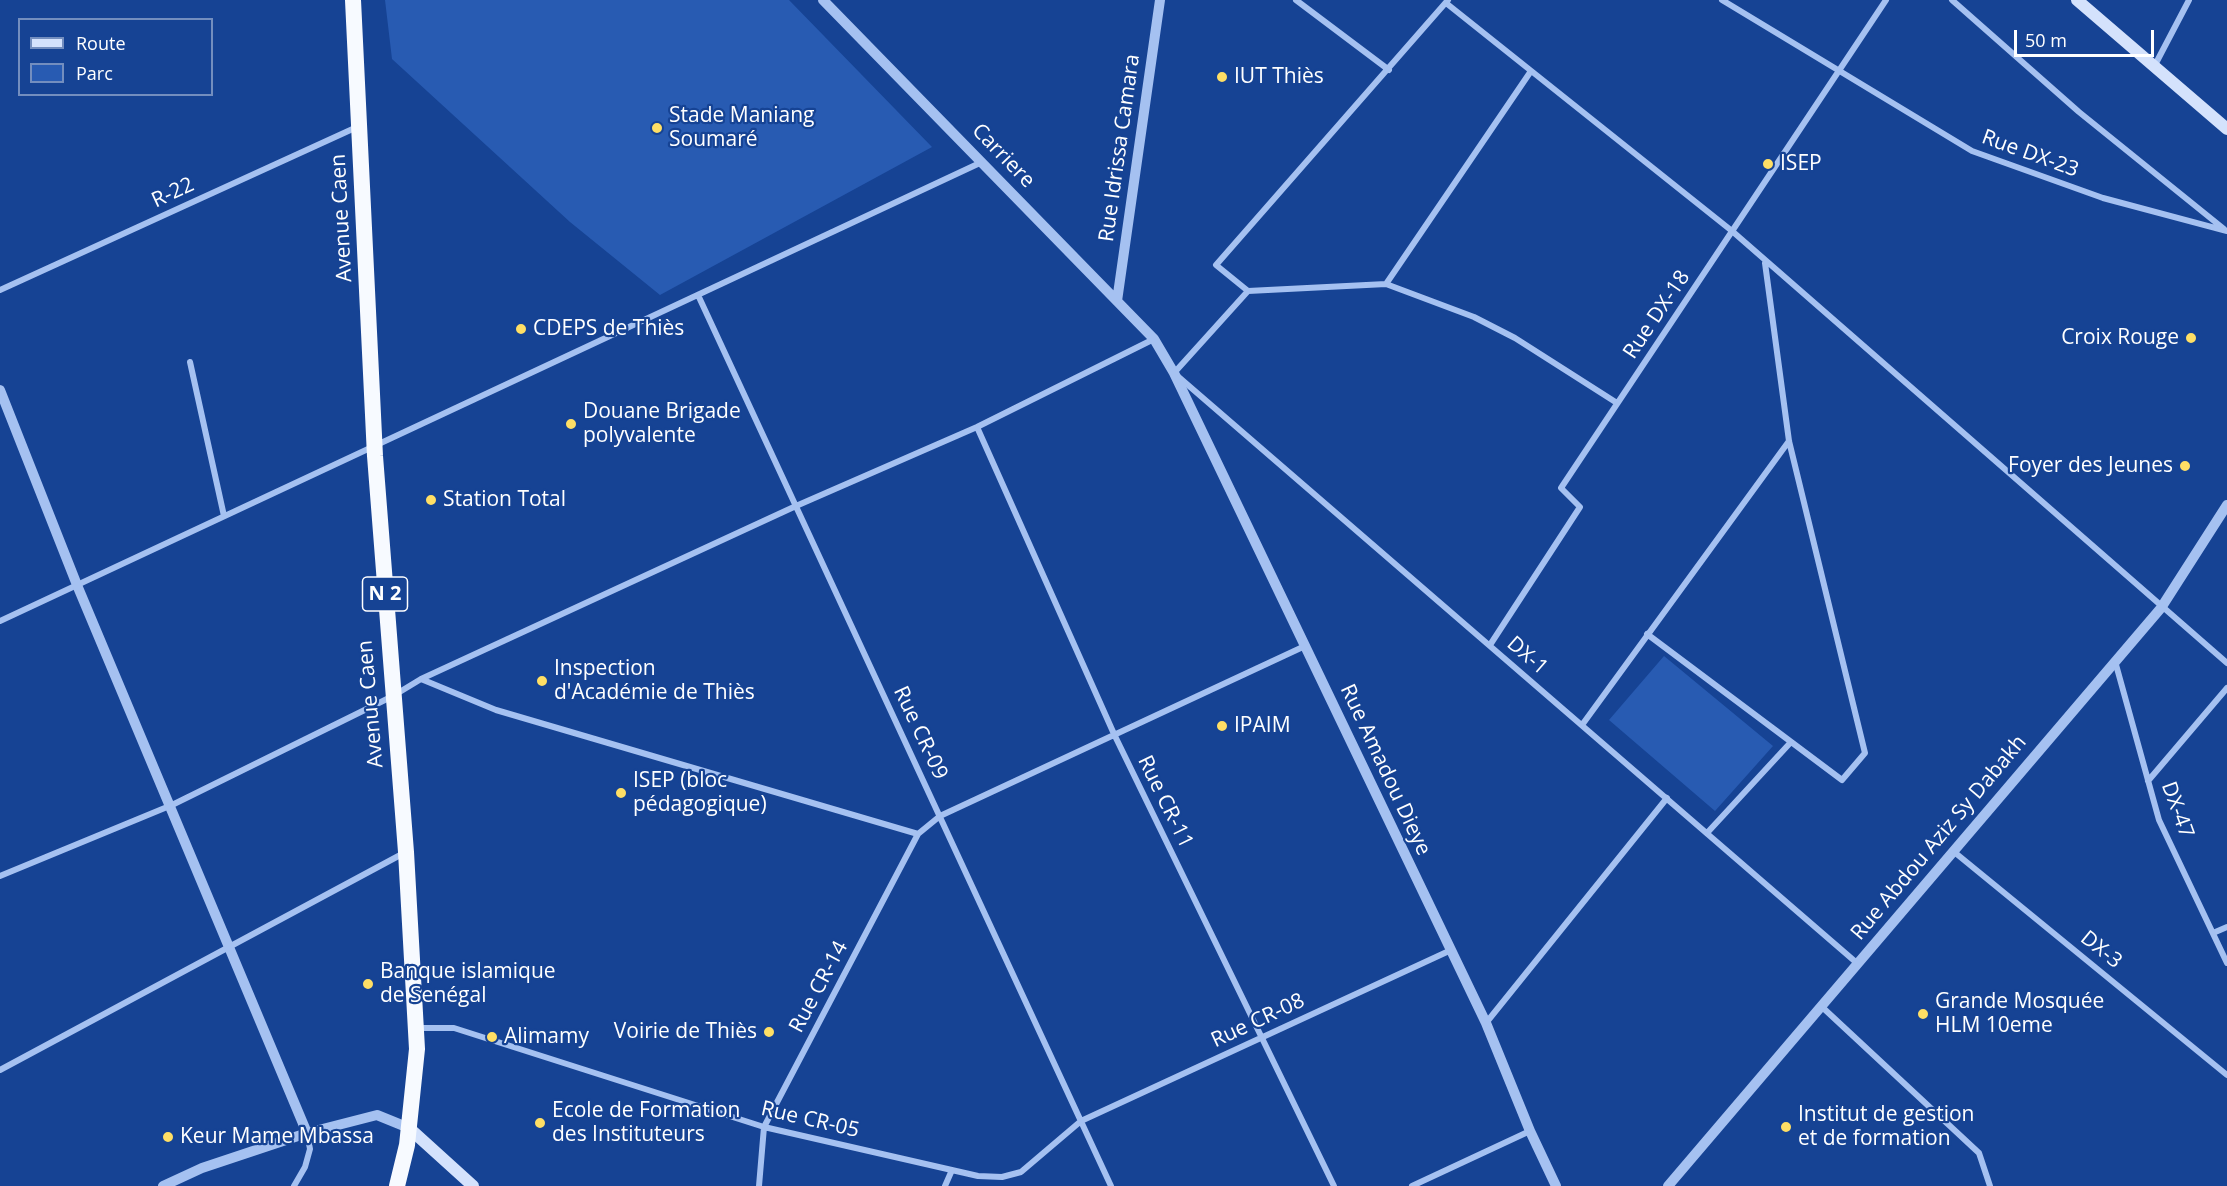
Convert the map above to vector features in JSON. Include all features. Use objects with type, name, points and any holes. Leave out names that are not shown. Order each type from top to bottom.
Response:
[{"type":"highway","name":"Avenue Caen","points":[[353,0],[375,446],[406,852],[417,1048],[409,1128],[397,1186]]},
{"type":"main road","points":[[2077,0],[2227,129]]},
{"type":"main road","points":[[409,1128],[473,1186]]},
{"type":"street","name":"Carriere","points":[[823,0],[1154,339],[1174,373]]},
{"type":"street","name":"Rue Idrissa Camara","points":[[1117,301],[1160,0]]},
{"type":"street","points":[[1296,0],[1389,70]]},
{"type":"street","name":"Rue DX-23","points":[[1722,0],[1972,151],[2103,198],[2227,231]]},
{"type":"street","name":"Rue DX-18","points":[[1490,645],[1580,507],[1561,488],[1886,0]]},
{"type":"street","points":[[1952,0],[2079,111],[2227,231]]},
{"type":"street","points":[[2154,64],[2189,0]]},
{"type":"street","points":[[1617,403],[1515,338],[1474,317],[1386,284],[1248,291],[1216,265],[1447,1],[1732,231],[1765,263],[2227,663]]},
{"type":"street","points":[[1386,284],[1531,71]]},
{"type":"street","name":"R-22","points":[[0,290],[360,126]]},
{"type":"street","points":[[0,621],[982,162]]},
{"type":"street","points":[[1647,634],[1842,780],[1865,753],[1789,441],[1765,263]]},
{"type":"street","points":[[1174,373],[1248,291]]},
{"type":"street","name":"Rue CR-09","points":[[698,295],[1111,1186]]},
{"type":"street","points":[[0,876],[171,805],[393,696],[421,679],[796,506],[977,427],[1154,339]]},
{"type":"street","points":[[190,362],[224,516]]},
{"type":"street","name":"DX-1","points":[[1174,373],[1858,964]]},
{"type":"street","name":"Rue Amadou Dieye","points":[[1174,373],[1449,951],[1486,1023],[1530,1131],[1556,1186]]},
{"type":"street","points":[[0,390],[77,585],[307,1133],[310,1149],[305,1167],[294,1186]]},
{"type":"street","name":"Rue CR-11","points":[[977,427],[1114,734],[1334,1186]]},
{"type":"street","points":[[1582,725],[1789,441]]},
{"type":"street","name":"Rue Abdou Aziz Sy Dabakh","points":[[1668,1186],[2161,608],[2227,505]]},
{"type":"street","name":"Rue CR-14","points":[[759,1186],[764,1127],[918,834],[940,816],[1305,646]]},
{"type":"street","name":"DX-47","points":[[2115,661],[2159,820],[2227,963]]},
{"type":"street","points":[[421,679],[496,710],[918,834]]},
{"type":"street","points":[[2148,781],[2227,688]]},
{"type":"street","points":[[1707,833],[1791,742]]},
{"type":"street","points":[[1486,1023],[1667,798]]},
{"type":"street","name":"DX-3","points":[[1953,851],[2227,1075]]},
{"type":"street","points":[[0,1070],[406,852]]},
{"type":"street","points":[[2213,933],[2227,927]]},
{"type":"street","name":"Rue CR-08","points":[[1081,1121],[1449,951]]},
{"type":"street","points":[[1821,1005],[1979,1153],[1990,1186]]},
{"type":"street","name":"Rue CR-05","points":[[416,1028],[454,1028],[764,1127],[952,1170],[1002,1177],[1021,1172],[1081,1121]]},
{"type":"street","points":[[164,1186],[202,1168],[307,1133],[377,1115],[409,1128]]},
{"type":"street","points":[[1412,1186],[1530,1131]]},
{"type":"street","points":[[945,1186],[952,1170]]},
{"type":"green space","name":"Stade Maniang Soumaré","points":[[385,0],[789,0],[932,147],[660,295],[570,222],[392,59]]},
{"type":"green space","points":[[1664,656],[1773,746],[1715,811],[1609,720]]},
{"type":"place","name":"IUT Thiès","points":[[1222,77]]},
{"type":"place","name":"Stade Maniang Soumaré","points":[[657,128]]},
{"type":"place","name":"ISEP","points":[[1768,164]]},
{"type":"place","name":"CDEPS de Thiès","points":[[521,329]]},
{"type":"place","name":"Croix Rouge","points":[[2191,338]]},
{"type":"place","name":"Douane Brigade polyvalente","points":[[571,424]]},
{"type":"place","name":"Foyer des Jeunes","points":[[2185,466]]},
{"type":"place","name":"Station Total","points":[[431,500]]},
{"type":"place","name":"Inspection d'Académie de Thiès","points":[[542,681]]},
{"type":"place","name":"IPAIM","points":[[1222,726]]},
{"type":"place","name":"ISEP (bloc pédagogique)","points":[[621,793]]},
{"type":"place","name":"Banque islamique de Senégal","points":[[368,984]]},
{"type":"place","name":"Grande Mosquée HLM 10eme","points":[[1923,1014]]},
{"type":"place","name":"Voirie de Thiès","points":[[769,1032]]},
{"type":"place","name":"Alimamy","points":[[492,1037]]},
{"type":"place","name":"Ecole de Formation des Instituteurs","points":[[540,1123]]},
{"type":"place","name":"Institut de gestion et de formation","points":[[1786,1127]]},
{"type":"place","name":"Keur Mame Mbassa","points":[[168,1137]]}]
